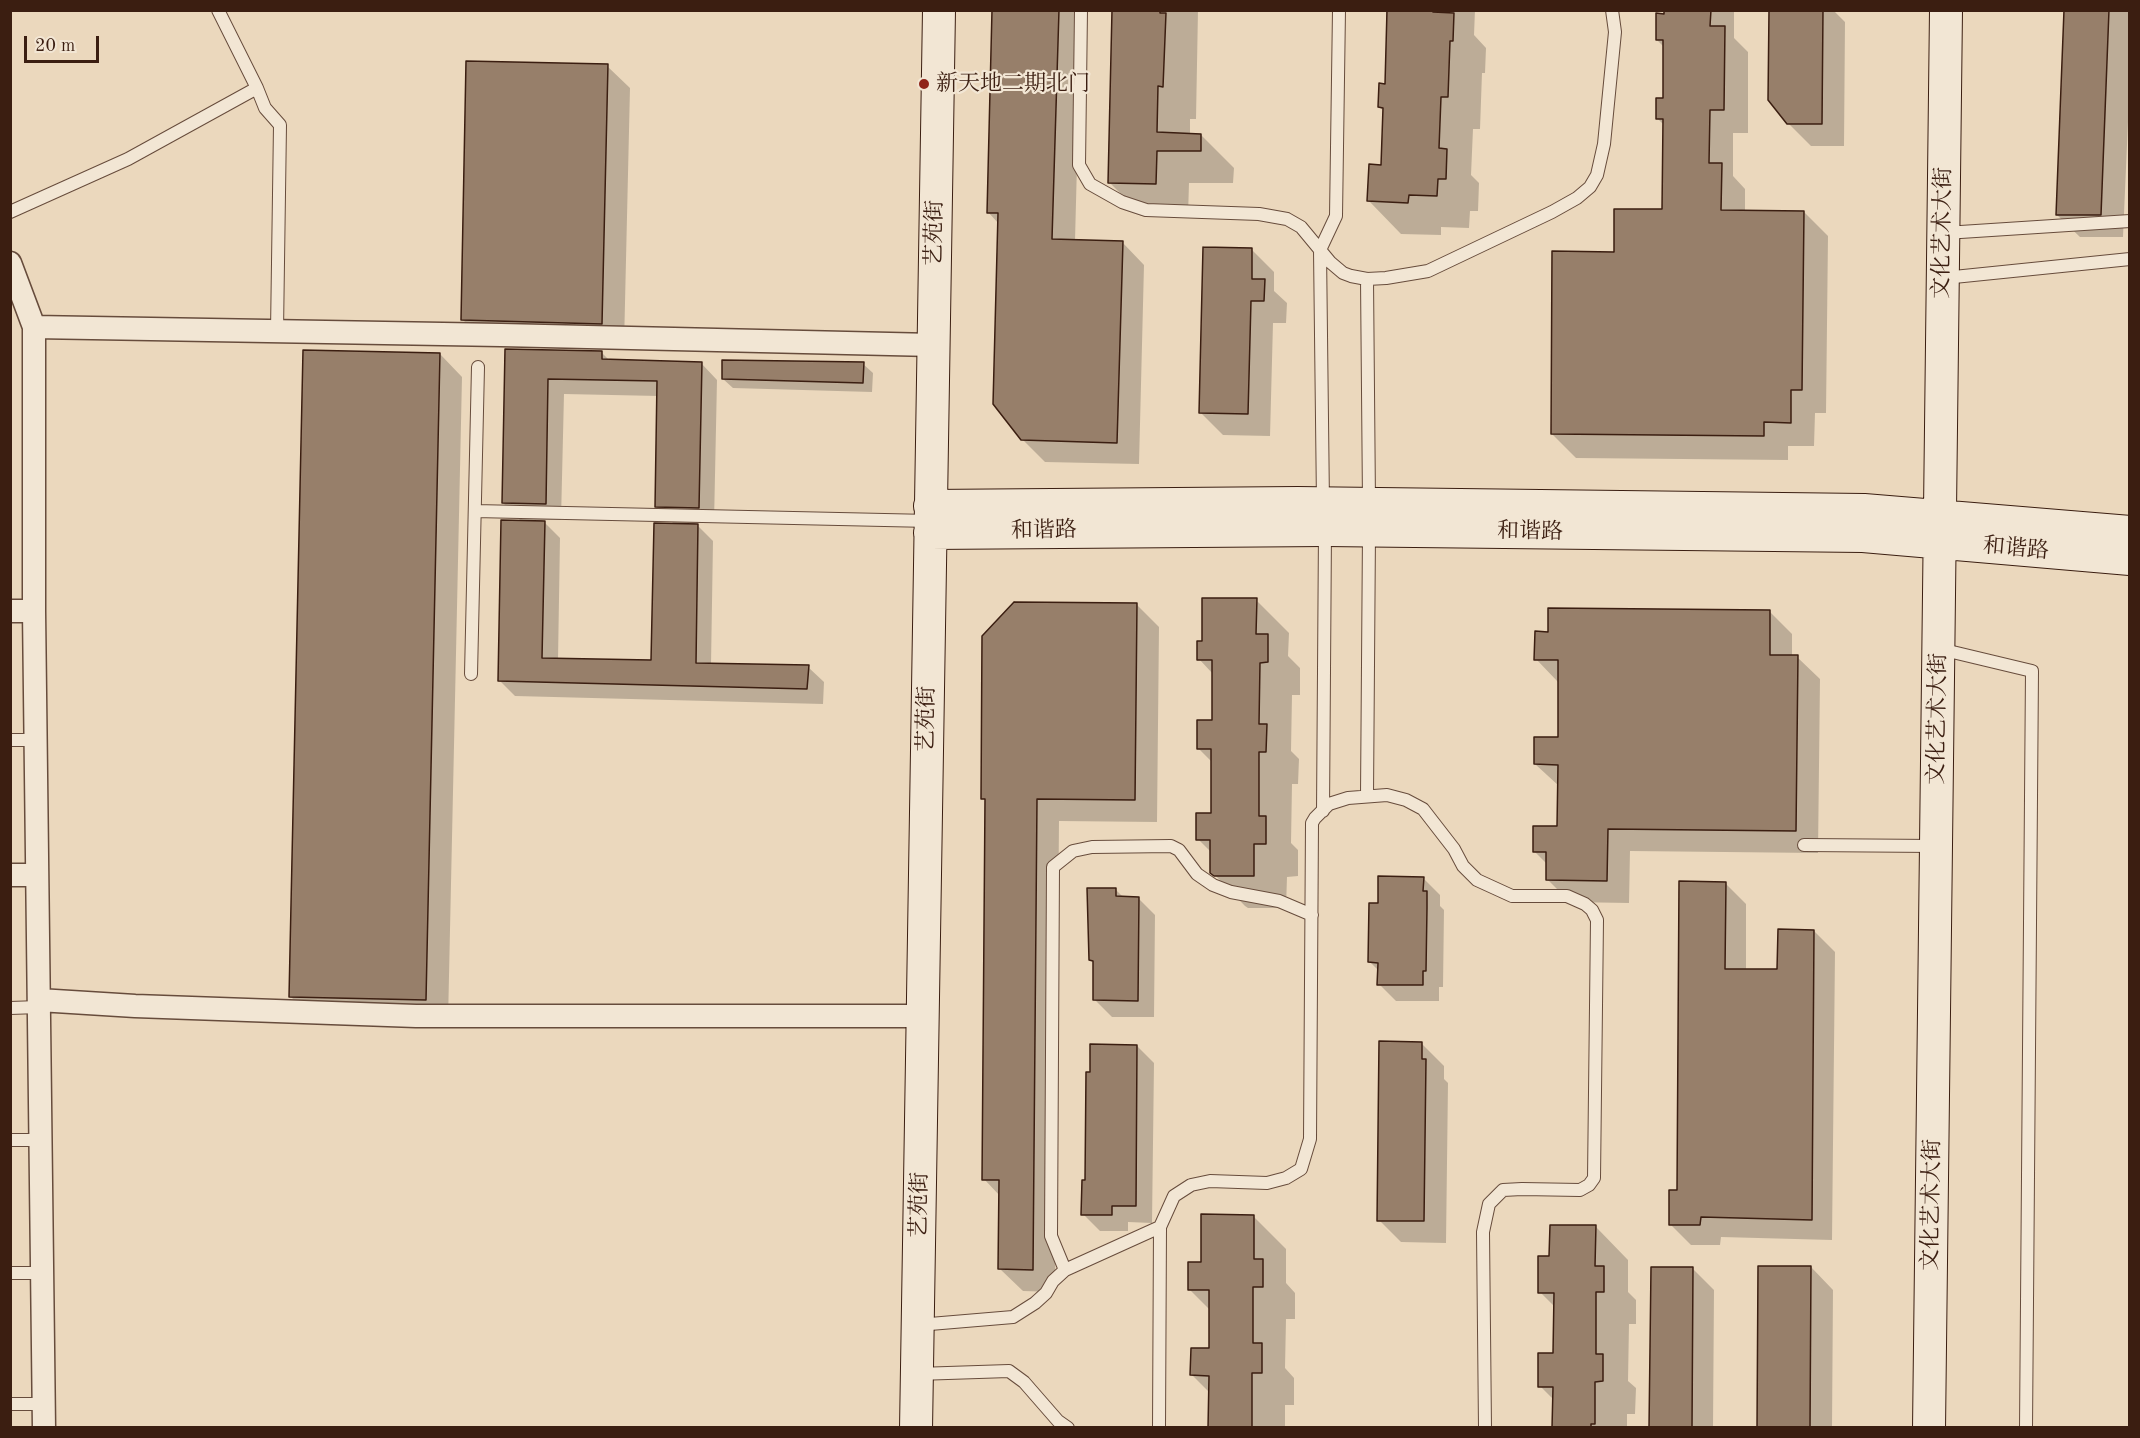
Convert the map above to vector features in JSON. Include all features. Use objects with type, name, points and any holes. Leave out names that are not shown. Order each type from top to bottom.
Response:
[{"type":"street","name":"艺苑街","points":[[916,1428],[939,10]]},
{"type":"street","name":"文化艺术大街","points":[[1929,1428],[1946,10]]},
{"type":"street","points":[[10,262],[25,323],[34,611],[44,1428]]},
{"type":"street","points":[[25,323],[277,331],[933,345]]},
{"type":"street","name":"和谐路","points":[[930,520],[1369,517],[1863,537],[1940,529],[2130,532]]},
{"type":"street","name":"和谐路","points":[[1940,529],[2130,559]]},
{"type":"street","points":[[10,611],[34,611]]},
{"type":"street","points":[[10,875],[37,875]]},
{"type":"street","points":[[39,1004],[416,1016],[922,1016]]},
{"type":"lane","points":[[218,10],[265,108],[280,125],[277,331]]},
{"type":"lane","points":[[1081,10],[1079,165],[1090,184],[1122,202],[1146,210],[1259,214],[1287,219],[1301,227],[1330,262],[1343,273],[1367,279],[1428,272],[1552,212],[1577,198],[1590,187],[1597,176],[1604,144],[1615,32],[1612,10]]},
{"type":"lane","points":[[1323,811],[1324,517],[1320,250],[1336,216],[1339,10]]},
{"type":"lane","points":[[10,212],[128,159],[257,88]]},
{"type":"lane","points":[[1943,233],[2130,221]]},
{"type":"lane","points":[[1943,278],[2130,259]]},
{"type":"lane","points":[[1367,279],[1369,517],[1367,795]]},
{"type":"lane","points":[[471,674],[478,367]]},
{"type":"lane","points":[[475,511],[930,520]]},
{"type":"lane","points":[[1939,649],[2032,671],[2026,1428]]},
{"type":"lane","points":[[10,740],[36,740]]},
{"type":"lane","points":[[1159,1428],[1160,1227],[1174,1196],[1191,1185],[1210,1181],[1267,1183],[1286,1178],[1301,1169],[1310,1139],[1312,823],[1329,804],[1367,795],[1387,795],[1406,800],[1423,809],[1454,849],[1463,866],[1477,880],[1512,896],[1567,896],[1585,904],[1598,920],[1594,1178],[1589,1185],[1580,1190],[1503,1190],[1490,1204],[1483,1232],[1485,1428]]},
{"type":"lane","points":[[1803,844],[1936,846]]},
{"type":"lane","points":[[1065,1270],[1050,1236],[1053,867],[1073,851],[1092,847],[1170,846],[1179,850],[1197,874],[1213,885],[1231,892],[1279,901],[1312,915]]},
{"type":"lane","points":[[10,1008],[39,1004]]},
{"type":"lane","points":[[10,1140],[40,1140]]},
{"type":"lane","points":[[918,1325],[1013,1317],[1035,1303],[1065,1270],[1160,1227]]},
{"type":"lane","points":[[10,1273],[42,1273]]},
{"type":"lane","points":[[917,1374],[1009,1371],[1024,1382],[1058,1421],[1068,1427]]},
{"type":"lane","points":[[10,1404],[44,1404]]},
{"type":"building","points":[[992,10],[1059,10],[1052,239],[1123,241],[1117,443],[1021,440],[993,404],[998,213],[987,213]]},
{"type":"building","points":[[1112,10],[1160,10],[1160,13],[1166,13],[1163,87],[1158,86],[1157,132],[1201,134],[1201,151],[1157,151],[1156,184],[1108,183]]},
{"type":"building","points":[[1387,10],[1434,10],[1433,12],[1454,13],[1453,41],[1450,41],[1448,97],[1441,97],[1439,148],[1447,149],[1446,179],[1438,179],[1437,196],[1409,195],[1408,203],[1367,201],[1369,164],[1381,165],[1383,108],[1378,107],[1379,83],[1385,84]]},
{"type":"building","points":[[1664,10],[1711,10],[1710,26],[1725,26],[1724,110],[1710,110],[1709,163],[1722,163],[1721,210],[1804,211],[1802,390],[1791,390],[1791,423],[1764,422],[1764,436],[1551,434],[1552,251],[1614,252],[1614,209],[1662,209],[1663,119],[1656,119],[1656,98],[1663,98],[1663,40],[1656,40],[1656,13],[1664,14]]},
{"type":"building","points":[[1769,10],[1823,10],[1822,124],[1787,124],[1768,100]]},
{"type":"building","points":[[2064,10],[2109,10],[2101,215],[2056,215]]},
{"type":"building","points":[[466,61],[608,64],[602,324],[461,320]]},
{"type":"building","points":[[1203,247],[1252,248],[1252,279],[1265,279],[1264,301],[1251,301],[1248,414],[1199,413]]},
{"type":"building","points":[[505,349],[602,351],[602,359],[702,362],[699,508],[655,507],[657,381],[548,379],[546,504],[502,503]]},
{"type":"building","points":[[303,350],[440,353],[426,1000],[289,997]]},
{"type":"building","points":[[722,360],[864,362],[863,383],[722,379]]},
{"type":"building","points":[[501,520],[545,521],[542,658],[651,660],[654,523],[698,524],[696,663],[809,665],[807,689],[498,681]]},
{"type":"building","points":[[1202,598],[1257,598],[1256,634],[1268,634],[1268,662],[1260,663],[1259,724],[1267,724],[1266,752],[1259,752],[1259,816],[1266,816],[1266,844],[1254,844],[1254,876],[1214,876],[1210,873],[1210,840],[1196,840],[1196,813],[1211,813],[1211,749],[1197,749],[1197,720],[1212,720],[1212,660],[1197,660],[1197,641],[1202,641]]},
{"type":"building","points":[[1014,602],[1137,603],[1135,800],[1037,799],[1033,1270],[998,1269],[999,1180],[982,1180],[985,799],[981,799],[982,636]]},
{"type":"building","points":[[1548,608],[1770,610],[1770,655],[1798,655],[1796,831],[1608,829],[1607,881],[1546,880],[1546,852],[1533,852],[1533,826],[1557,826],[1558,765],[1534,764],[1534,737],[1558,737],[1558,660],[1534,660],[1535,631],[1548,632]]},
{"type":"building","points":[[1378,876],[1424,877],[1423,891],[1427,891],[1427,908],[1426,971],[1423,971],[1423,985],[1377,985],[1378,963],[1368,962],[1369,903],[1378,903]]},
{"type":"building","points":[[1679,881],[1726,882],[1725,969],[1777,969],[1778,929],[1814,930],[1812,1220],[1701,1217],[1700,1225],[1669,1225],[1669,1190],[1677,1190]]},
{"type":"building","points":[[1087,888],[1116,888],[1116,896],[1139,897],[1138,1001],[1093,1000],[1093,961],[1089,960]]},
{"type":"building","points":[[1379,1041],[1422,1042],[1422,1059],[1426,1059],[1424,1221],[1377,1221]]},
{"type":"building","points":[[1090,1044],[1137,1045],[1136,1206],[1112,1206],[1112,1215],[1081,1215],[1082,1180],[1085,1180],[1086,1072],[1090,1072]]},
{"type":"building","points":[[1201,1214],[1254,1215],[1254,1259],[1263,1259],[1263,1287],[1253,1287],[1253,1343],[1262,1343],[1262,1373],[1252,1373],[1252,1428],[1208,1428],[1209,1376],[1190,1375],[1191,1348],[1209,1348],[1209,1290],[1188,1290],[1188,1262],[1201,1262]]},
{"type":"building","points":[[1550,1225],[1596,1225],[1595,1266],[1604,1266],[1604,1292],[1596,1292],[1596,1354],[1603,1354],[1603,1381],[1595,1382],[1595,1424],[1591,1424],[1591,1428],[1552,1428],[1553,1387],[1538,1387],[1538,1353],[1553,1353],[1554,1293],[1538,1293],[1538,1256],[1549,1256]]},
{"type":"building","points":[[1758,1266],[1811,1266],[1810,1428],[1757,1428]]},
{"type":"building","points":[[1651,1267],[1693,1267],[1692,1428],[1649,1428]]},
{"type":"place","name":"新天地二期北门","points":[[924,84]]}]
